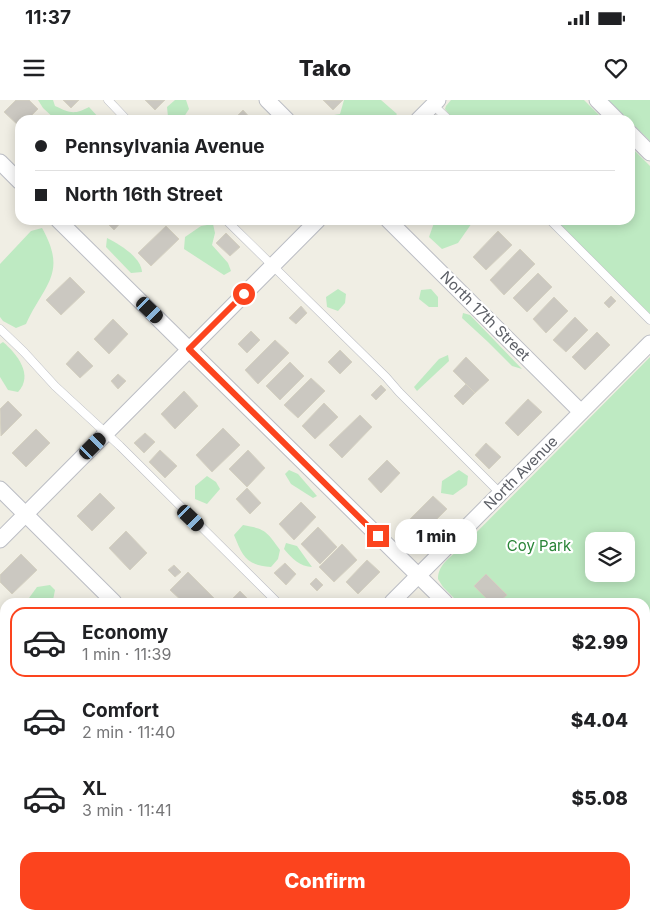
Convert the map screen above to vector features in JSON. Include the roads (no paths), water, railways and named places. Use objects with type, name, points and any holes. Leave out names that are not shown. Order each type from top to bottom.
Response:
[{"type":"street","points":[[267,100],[282,115]]},
{"type":"street","points":[[597,100],[612,115]]},
{"type":"street","points":[[422,115],[433,102]]},
{"type":"street","points":[[635,138],[650,153]]},
{"type":"street","points":[[0,162],[15,177]]},
{"type":"street","points":[[63,225],[441,598]]},
{"type":"street","points":[[0,540],[313,225]]},
{"type":"street","name":"North 17th Street","points":[[393,225],[581,412]]},
{"type":"street","name":"North Avenue","points":[[396,598],[650,344]]},
{"type":"street","points":[[0,489],[110,598]]},
{"type":"lane","points":[[108,100],[123,115]]},
{"type":"lane","points":[[433,102],[444,115]]},
{"type":"lane","points":[[231,225],[386,377],[500,493]]},
{"type":"lane","points":[[555,225],[650,320]]},
{"type":"lane","points":[[0,329],[273,598]]},
{"type":"park label","name":"Coy Park","points":[[539,546]]}]
